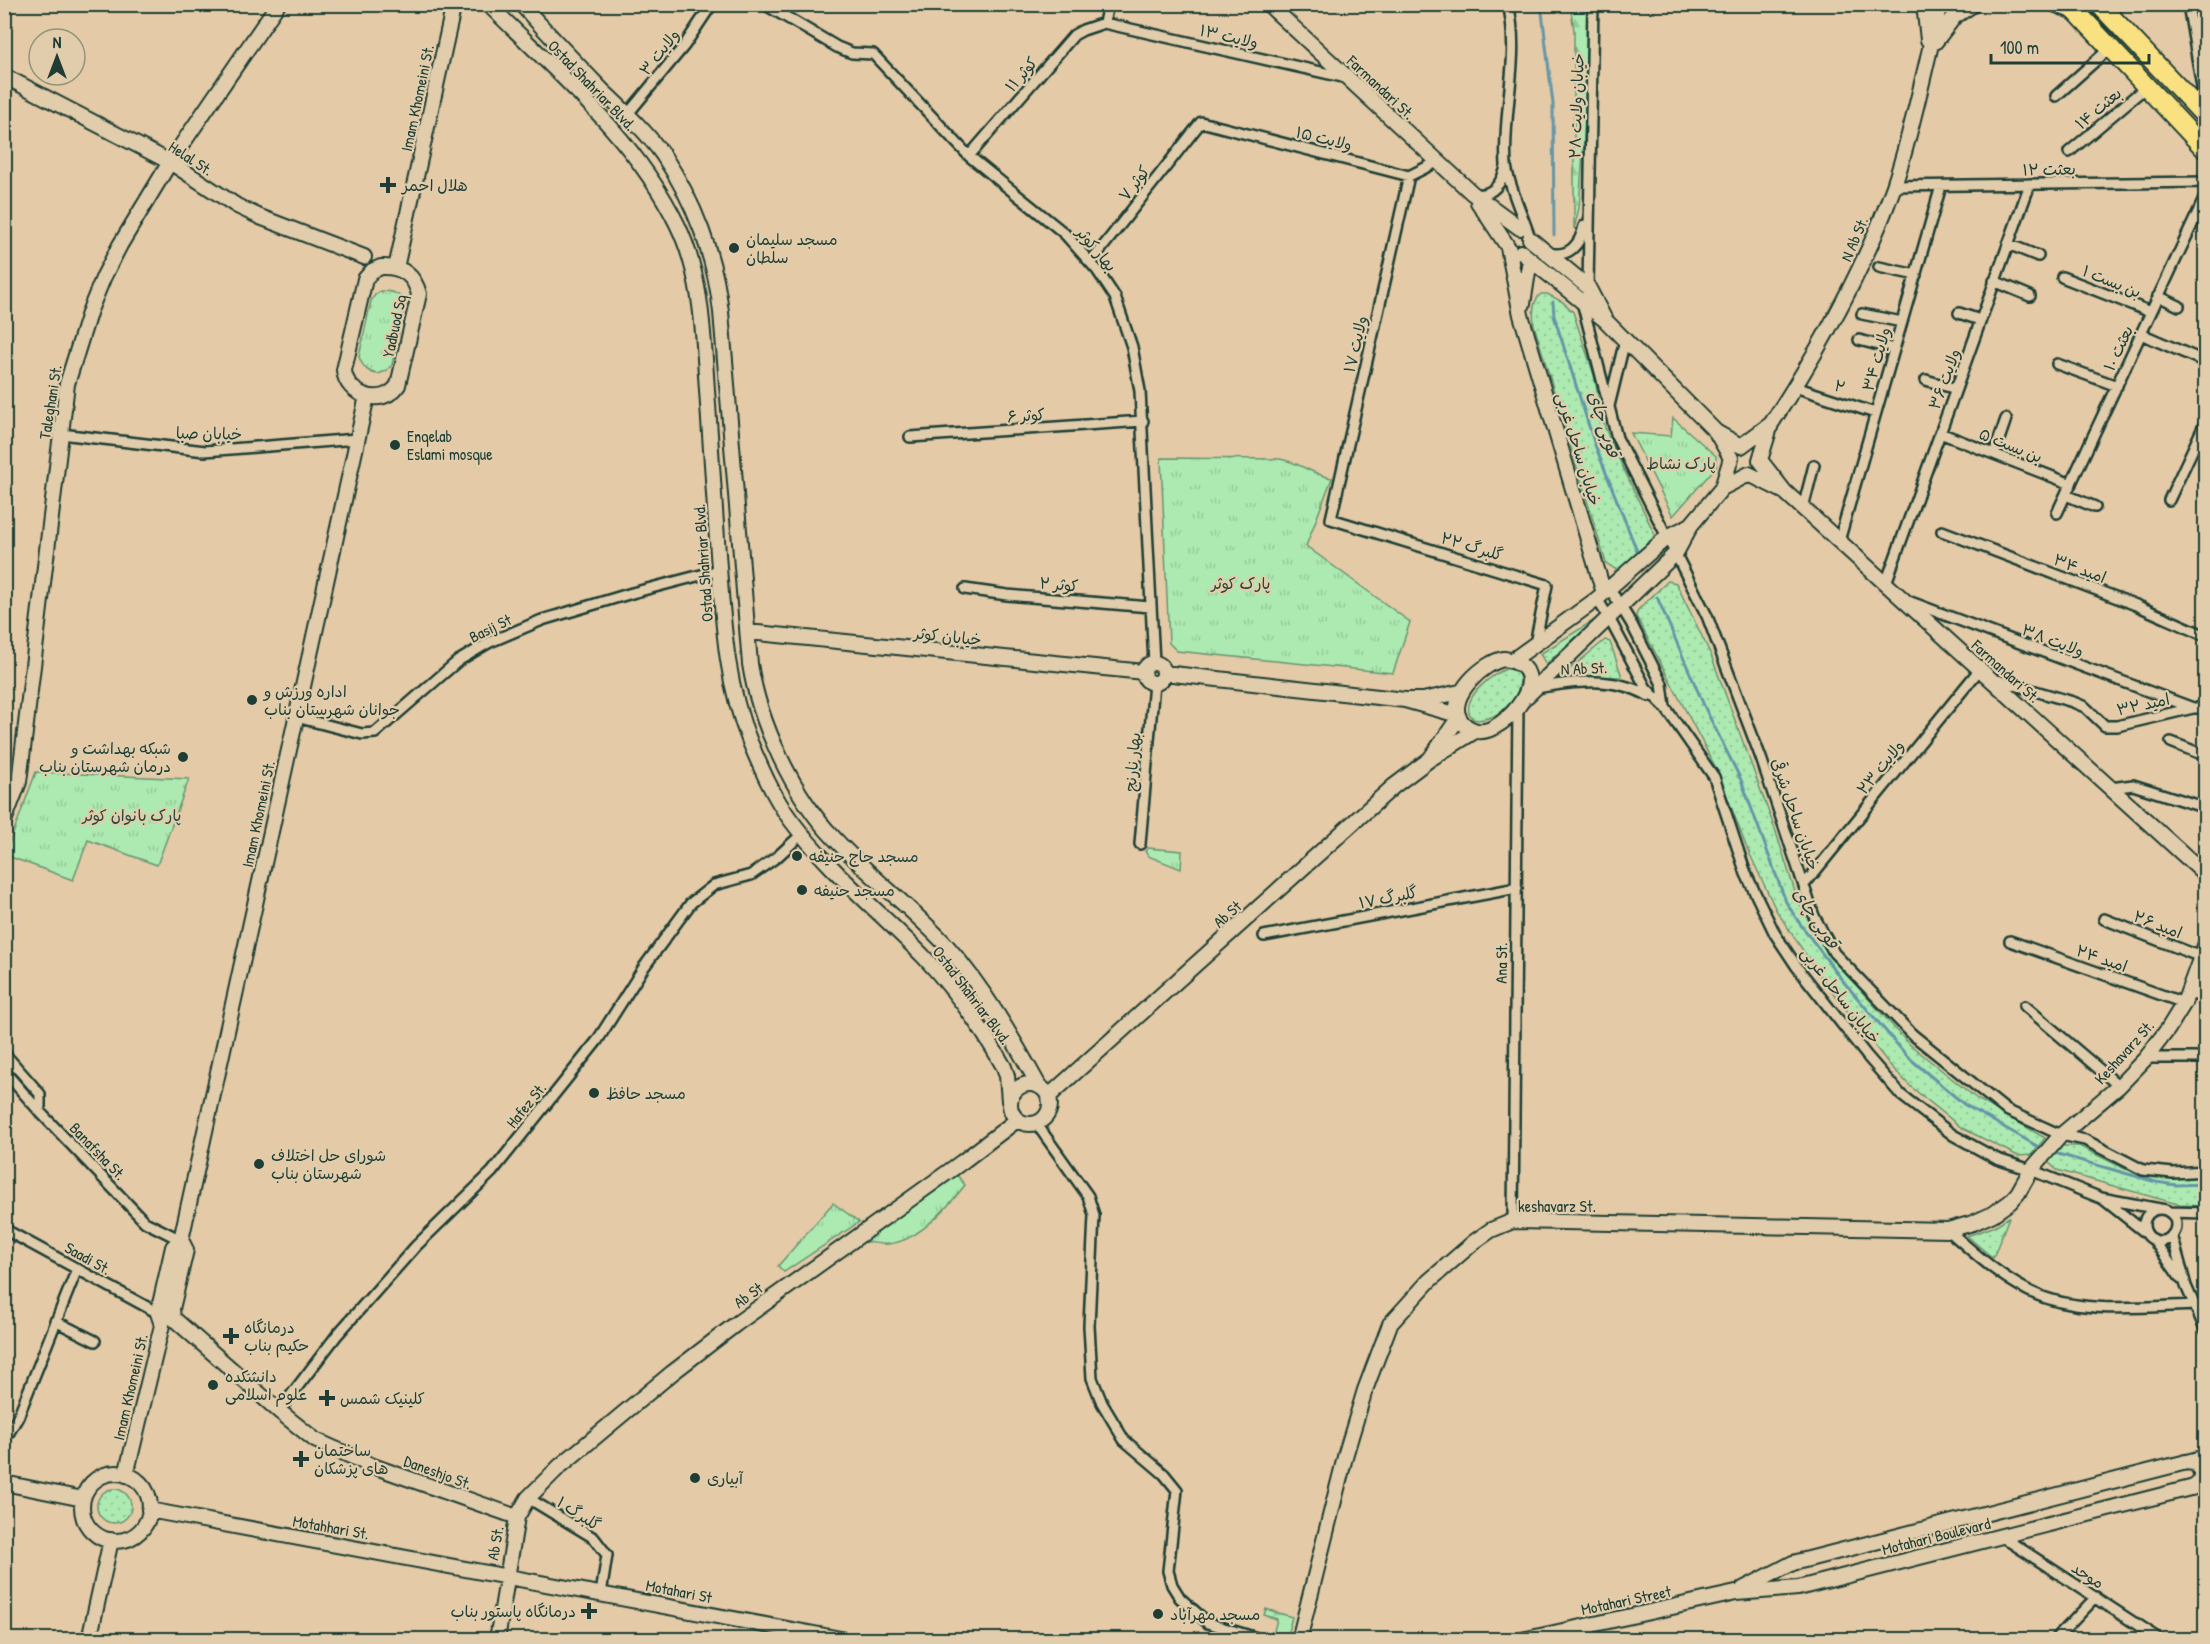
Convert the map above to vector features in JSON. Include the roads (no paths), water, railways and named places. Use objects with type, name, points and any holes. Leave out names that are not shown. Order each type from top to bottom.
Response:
[{"type":"highway","points":[[2101,5],[2205,117]]},
{"type":"highway","points":[[2073,9],[2205,150]]},
{"type":"main road","name":"Taleghani St.","points":[[4,821],[19,782],[67,384],[77,347],[104,276],[120,245],[170,162],[278,4]]},
{"type":"main road","name":"Ostad Shahriar Blvd.","points":[[488,4],[613,129],[654,181],[679,226],[692,265],[702,313],[726,655],[740,718],[772,788],[788,817],[802,834],[842,879],[926,959],[959,999],[1004,1066],[1010,1101]]},
{"type":"main road","name":"Ostad Shahriar Blvd.","points":[[521,4],[653,142],[670,168],[697,220],[713,263],[721,312],[752,679],[763,719],[790,773],[832,837],[946,946],[981,991],[1039,1086]]},
{"type":"main road","name":"Farmandari St.","points":[[1268,4],[1472,193],[1527,234],[1588,287]]},
{"type":"main road","name":"N Ab St.","points":[[1924,4],[1928,51]]},
{"type":"main road","name":"N Ab St.","points":[[1760,460],[1771,424],[1840,310],[1862,264],[1893,186],[1915,117],[1928,51],[1941,4]]},
{"type":"main road","points":[[1928,51],[1954,17],[1974,4]]},
{"type":"main road","points":[[2054,4],[2073,9]]},
{"type":"main road","name":"Imam Khomeini St.","points":[[394,268],[454,5]]},
{"type":"main road","name":"Helal St.","points":[[4,76],[170,162],[237,206],[260,218],[364,257]]},
{"type":"main road","points":[[613,129],[627,115]]},
{"type":"main road","name":"Farmandari St.","points":[[1472,193],[1516,250]]},
{"type":"main road","points":[[1516,250],[1529,246],[1527,234],[1510,230],[1506,237],[1516,250],[1605,320],[1716,432],[1736,470],[1785,492]]},
{"type":"main road","name":"خیابان ساحل غربی","points":[[1516,250],[1521,315],[1604,594]]},
{"type":"main road","name":"خیابان ساحل غربی","points":[[1516,250],[1521,315]]},
{"type":"main road","points":[[367,396],[352,388],[346,380],[344,370],[365,279],[368,274],[381,267],[394,268]]},
{"type":"main road","name":"Yadbuod Sq","points":[[367,396],[381,397],[391,393],[398,385],[419,294],[410,276],[394,268]]},
{"type":"main road","points":[[1581,302],[1588,287]]},
{"type":"main road","points":[[1588,287],[1605,320]]},
{"type":"main road","name":"Imam Khomeini St.","points":[[126,1475],[160,1319],[173,1247],[181,1240],[367,396]]},
{"type":"main road","name":"N Ab St.","points":[[1741,446],[1771,424]]},
{"type":"main road","points":[[1716,432],[1741,446],[1755,449],[1760,460],[1785,492]]},
{"type":"main road","points":[[1731,458],[1741,446]]},
{"type":"main road","name":"N Ab St.","points":[[1722,488],[1731,458]]},
{"type":"main road","points":[[1749,474],[1757,469],[1760,460]]},
{"type":"main road","name":"N Ab St.","points":[[1527,697],[1676,553],[1691,525],[1722,488],[1749,474]]},
{"type":"main road","points":[[714,482],[735,480]]},
{"type":"main road","name":"Farmandari St.","points":[[1785,492],[2205,874]]},
{"type":"main road","name":"N Ab St.","points":[[1513,660],[1604,594],[1667,537],[1691,525]]},
{"type":"main road","name":"خیابان کوثر","points":[[748,632],[1405,700],[1423,700],[1460,692]]},
{"type":"main road","points":[[1430,759],[1475,731],[1491,730],[1527,697],[1530,688],[1526,671],[1513,660],[1504,658],[1490,663],[1460,692],[1456,707],[1458,716],[1467,727],[1475,731]]},
{"type":"main road","name":"خیابان کوثر","points":[[1405,700],[1458,716]]},
{"type":"main road","points":[[1430,759],[1458,716]]},
{"type":"main road","name":"Ab St","points":[[1049,1096],[1394,786],[1430,759]]},
{"type":"main road","points":[[802,834],[818,818]]},
{"type":"main road","name":"Keshavarz St.","points":[[2031,1170],[2061,1135],[2119,1086],[2146,1058],[2168,1029],[2186,998],[2205,943]]},
{"type":"main road","points":[[1026,1084],[1039,1086],[1049,1096],[1050,1109],[1042,1120],[1036,1123],[1030,1124],[1017,1120],[1011,1112],[1011,1095],[1020,1086],[1026,1084]]},
{"type":"main road","name":"Ab St","points":[[517,1517],[528,1498],[558,1467],[672,1372],[1017,1120]]},
{"type":"main road","name":"keshavarz St.","points":[[1299,1640],[1346,1453],[1365,1390],[1390,1324],[1429,1281],[1491,1230],[1513,1221],[1948,1230],[1973,1223],[2002,1208],[2018,1192],[2031,1170]]},
{"type":"main road","name":"Imam Khomeini St.","points":[[180,1325],[173,1318],[172,1310],[186,1250],[181,1240]]},
{"type":"main road","points":[[160,1319],[180,1325]]},
{"type":"main road","name":"Daneshjo St.","points":[[180,1325],[315,1440],[373,1466],[517,1517]]},
{"type":"main road","points":[[131,1456],[137,1468],[150,1481],[164,1513]]},
{"type":"main road","name":"Motahari Boulevard","points":[[1736,1593],[1793,1563],[2205,1457]]},
{"type":"main road","points":[[2185,1462],[2194,1463],[2201,1474],[2199,1486]]},
{"type":"main road","points":[[111,1473],[126,1475],[144,1488],[149,1501],[149,1510],[144,1525],[136,1533],[123,1540],[111,1540],[99,1536],[86,1524],[82,1511],[83,1498],[88,1486],[99,1477],[111,1473]]},
{"type":"main road","points":[[4,1483],[83,1498]]},
{"type":"main road","name":"Motahari Boulevard","points":[[1736,1593],[1798,1588],[2199,1486]]},
{"type":"main road","name":"Motahhari St.","points":[[149,1510],[506,1576]]},
{"type":"main road","name":"Ab St.","points":[[497,1640],[517,1517]]},
{"type":"main road","points":[[89,1640],[111,1540]]},
{"type":"main road","points":[[1806,1560],[1799,1564],[1797,1572],[1804,1584],[1813,1584]]},
{"type":"main road","name":"Motahari St","points":[[506,1576],[846,1640]]},
{"type":"main road","name":"Motahari Street","points":[[1522,1640],[1736,1593]]},
{"type":"street","name":"ولایت ۳","points":[[627,115],[684,46],[712,4]]},
{"type":"street","name":"بهار کوثر","points":[[764,4],[837,47],[852,53],[873,54],[969,156],[1052,221],[1106,282],[1122,314],[1136,365],[1143,421],[1154,673]]},
{"type":"street","points":[[1104,23],[1108,4]]},
{"type":"street","points":[[1472,193],[1480,195],[1491,192],[1503,178],[1506,168],[1512,71],[1512,20],[1508,4]]},
{"type":"street","name":"خیابان ولایت ۲۸","points":[[1588,287],[1593,4]]},
{"type":"street","points":[[2188,4],[2205,111]]},
{"type":"street","name":"کوثر ۱۱","points":[[969,156],[1074,35],[1104,23]]},
{"type":"street","name":"ولایت ۱۳","points":[[1104,23],[1348,79]]},
{"type":"street","points":[[2056,96],[2110,48]]},
{"type":"street","name":"بعثت ۱۴","points":[[2069,152],[2146,87]]},
{"type":"street","name":"ولایت ۱۵","points":[[1201,122],[1409,176]]},
{"type":"street","name":"کوثر ۷","points":[[1090,262],[1201,122]]},
{"type":"street","points":[[1409,176],[1437,162]]},
{"type":"street","points":[[1506,168],[1527,234]]},
{"type":"street","name":"ولایت ۱۷","points":[[1331,519],[1409,176]]},
{"type":"street","name":"بعثت ۱۲","points":[[1893,186],[2205,182]]},
{"type":"street","name":"ولایت ۳۶","points":[[1886,583],[2030,184]]},
{"type":"street","name":"ولایت ۳۴","points":[[1839,541],[1941,186]]},
{"type":"street","name":"بعثت ۱۰","points":[[2057,513],[2205,195]]},
{"type":"street","name":"خیابان ولایت ۲۸","points":[[1547,253],[1561,255],[1574,248],[1582,236],[1588,209]]},
{"type":"street","points":[[2008,244],[2038,256]]},
{"type":"street","points":[[364,257],[394,268]]},
{"type":"street","points":[[364,257],[368,274]]},
{"type":"street","points":[[1879,267],[1916,275]]},
{"type":"street","name":"بن بست ۱","points":[[2062,277],[2151,312]]},
{"type":"street","points":[[1994,281],[2030,296]]},
{"type":"street","points":[[2158,296],[2179,306]]},
{"type":"street","name":"خیابان ساحل شرقی","points":[[1581,302],[1617,438],[1707,616],[1761,758],[1814,916],[1834,953],[1912,1035],[2006,1110],[2061,1135],[2085,1140],[2144,1170],[2173,1173],[2205,1171]]},
{"type":"street","points":[[1959,313],[1980,320]]},
{"type":"street","points":[[1862,314],[1902,322]]},
{"type":"street","points":[[2141,334],[2205,362]]},
{"type":"street","name":"خیابان ساحل شرقی","points":[[1609,409],[1625,340]]},
{"type":"street","points":[[1859,340],[1894,349]]},
{"type":"street","points":[[2057,364],[2117,386]]},
{"type":"street","points":[[1926,380],[1956,389]]},
{"type":"street","name":"۲","points":[[1795,387],[1875,413]]},
{"type":"street","points":[[1994,454],[2006,419]]},
{"type":"street","name":"کوثر ۶","points":[[910,437],[1143,421]]},
{"type":"street","points":[[2169,500],[2205,421]]},
{"type":"street","name":"بن بست ۵","points":[[1940,433],[2071,484]]},
{"type":"street","name":"خیابان صبا","points":[[61,434],[205,451],[357,439]]},
{"type":"street","points":[[1803,508],[1814,465]]},
{"type":"street","points":[[2066,495],[2095,507]]},
{"type":"street","name":"گلبرگ ۲۲","points":[[1331,519],[1547,585],[1535,644]]},
{"type":"street","name":"امید ۳۴","points":[[1942,531],[2136,605],[2205,636]]},
{"type":"street","name":"Basij St","points":[[296,717],[362,734],[375,733],[458,661],[490,642],[542,620],[720,570]]},
{"type":"street","name":"کوثر ۲","points":[[965,589],[1006,595],[1150,607]]},
{"type":"street","points":[[1604,594],[1622,606]]},
{"type":"street","points":[[1604,594],[1609,618]]},
{"type":"street","name":"ولایت ۳۸","points":[[1903,599],[2193,708]]},
{"type":"street","name":"خیابان ساحل غربی","points":[[1622,606],[1662,684],[1665,706]]},
{"type":"street","name":"خیابان ساحل غربی","points":[[1609,618],[1646,688],[1665,706],[1714,777],[1746,874],[1775,934],[1797,967],[1901,1095],[1953,1135],[1997,1159],[2101,1198],[2165,1211],[2205,1213]]},
{"type":"street","name":"بهار نارنج","points":[[1140,844],[1154,673]]},
{"type":"street","name":"ولایت ۲۳","points":[[1804,885],[1985,673]]},
{"type":"street","name":"امید ۳۲","points":[[1985,673],[2067,699],[2085,707],[2105,726],[2117,726],[2193,708],[2205,708]]},
{"type":"street","name":"N Ab St.","points":[[1527,697],[1582,682],[1613,682],[1637,689],[1665,706]]},
{"type":"street","name":"Ana St.","points":[[1513,1221],[1517,888],[1527,697]]},
{"type":"street","points":[[2171,742],[2205,756]]},
{"type":"street","points":[[2111,788],[2133,785],[2205,808]]},
{"type":"street","name":"Hafez St.","points":[[279,1411],[337,1335],[409,1254],[492,1172],[597,1041],[644,967],[691,903],[714,885],[751,875],[778,856],[802,834]]},
{"type":"street","name":"گلبرگ ۱۷","points":[[1264,936],[1517,888]]},
{"type":"street","name":"امید ۲۶","points":[[2104,919],[2201,957]]},
{"type":"street","name":"امید ۲۴","points":[[2010,941],[2186,998],[2205,996]]},
{"type":"street","points":[[2025,1006],[2119,1086]]},
{"type":"street","points":[[4,1053],[40,1094],[40,1112]]},
{"type":"street","points":[[2146,1058],[2205,1058]]},
{"type":"street","name":"Banafsha St.","points":[[4,1071],[145,1222],[181,1240]]},
{"type":"street","points":[[1036,1123],[1092,1204],[1094,1215],[1089,1326],[1090,1368],[1095,1388],[1124,1440],[1164,1474],[1177,1490],[1168,1571],[1172,1585],[1179,1599],[1208,1623],[1263,1640]]},
{"type":"street","name":"خیابان ساحل غربی","points":[[2101,1198],[2150,1236],[2186,1286]]},
{"type":"street","points":[[2165,1211],[2176,1221],[2172,1235],[2165,1240],[2150,1236],[2145,1219],[2151,1212],[2165,1211]]},
{"type":"street","name":"Saadi St.","points":[[4,1229],[77,1269],[160,1319]]},
{"type":"street","points":[[1948,1230],[1990,1266],[2030,1292],[2064,1303],[2115,1308],[2194,1305]]},
{"type":"street","points":[[2172,1235],[2186,1286],[2205,1331]]},
{"type":"street","points":[[4,1441],[18,1417],[77,1269]]},
{"type":"street","points":[[55,1321],[95,1341]]},
{"type":"street","name":"گلبرگ ۱","points":[[528,1498],[594,1538],[607,1555],[602,1594]]},
{"type":"street","name":"موحد","points":[[2001,1536],[2159,1639]]},
{"type":"street","points":[[2055,1640],[2096,1597]]},
{"type":"street","points":[[1586,1626],[1595,1640]]},
{"type":"street","points":[[1218,1640],[1222,1628]]},
{"type":"waterway","name":"قوبی چای","points":[[1541,4],[1553,104],[1554,235]]},
{"type":"waterway","name":"قوبی چای","points":[[1553,302],[1554,316],[1595,445],[1637,551]]},
{"type":"waterway","name":"قوبی چای","points":[[1657,597],[1706,710],[1741,780],[1786,902],[1798,921],[1842,980],[1908,1057],[1965,1105],[2037,1146]]},
{"type":"waterway","name":"قوبی چای","points":[[2058,1154],[2156,1182],[2176,1185],[2206,1184]]},
{"type":"place","name":"هلال احمر","points":[[388,185]]},
{"type":"place","name":"مسجد سلیمان سلطان","points":[[734,248]]},
{"type":"place","name":"Enqelab Eslami mosque","points":[[395,445]]},
{"type":"place","name":"اداره ورزش و جوانان شهرستان بناب","points":[[252,700]]},
{"type":"place","name":"شبکه بهداشت و درمان شهرستان بناب","points":[[183,757]]},
{"type":"place","name":"مسجد حاج حنیفه","points":[[797,856]]},
{"type":"place","name":"مسجد حنیفه","points":[[802,890]]},
{"type":"place","name":"مسجد حافظ","points":[[594,1093]]},
{"type":"place","name":"شورای حل اختلاف شهرستان بناب","points":[[259,1164]]},
{"type":"place","name":"درمانگاه حکیم بناب","points":[[231,1336]]},
{"type":"place","name":"دانشکده علوم اسلامی","points":[[213,1385]]},
{"type":"place","name":"کلینیک شمس","points":[[327,1398]]},
{"type":"place","name":"ساختمان های پزشکان","points":[[301,1459]]},
{"type":"place","name":"آبیاری","points":[[695,1478]]},
{"type":"place","name":"درمانگاه پاستور بناب","points":[[589,1611]]},
{"type":"place","name":"مسجد مهرآباد","points":[[1158,1614]]},
{"type":"park label","name":"پارک نشاط","points":[[1681,463]]},
{"type":"park label","name":"پارک کوثر","points":[[1241,583]]},
{"type":"park label","name":"پارک بانوان کوثر","points":[[132,815]]}]
